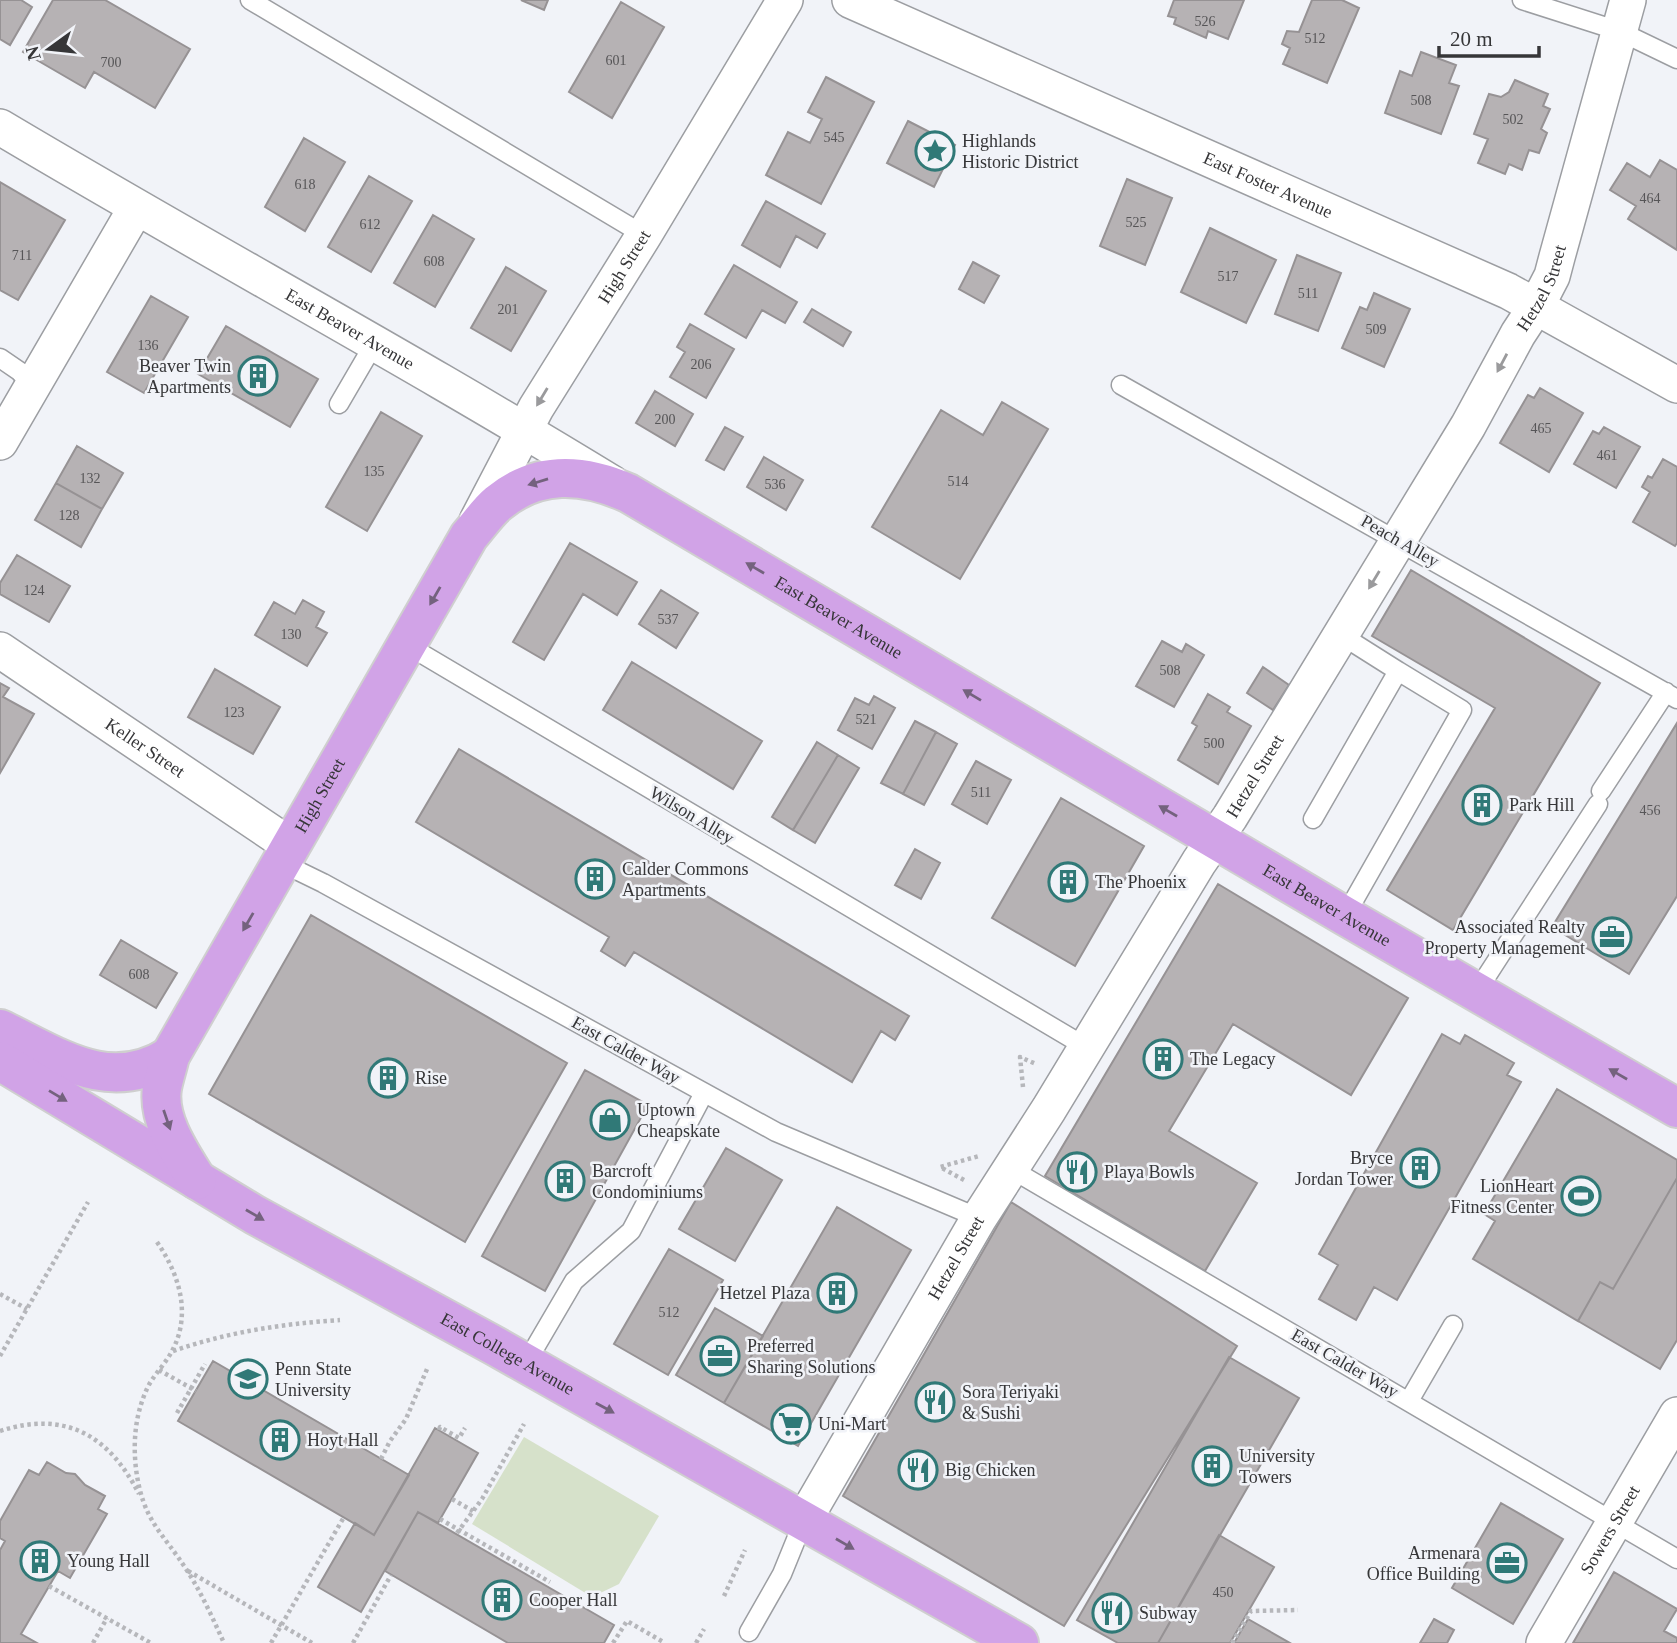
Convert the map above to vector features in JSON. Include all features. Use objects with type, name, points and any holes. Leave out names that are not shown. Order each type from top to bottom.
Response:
[{"type":"main road","name":"High Street","points":[[197,1180],[166,1121],[162,1105],[162,1090],[170,1056],[469,536],[496,505],[513,492],[539,480],[570,476],[608,484],[628,493]]},
{"type":"main road","name":"East Beaver Avenue","points":[[628,493],[1345,916],[1677,1108]]},
{"type":"main road","points":[[0,1029],[82,1067],[100,1072],[114,1074],[138,1071],[170,1056]]},
{"type":"main road","name":"East College Avenue","points":[[0,1061],[339,1262],[526,1363],[1019,1643]]},
{"type":"street","name":"High Street","points":[[469,536],[523,429],[644,235],[785,0]]},
{"type":"street","name":"East Foster Avenue","points":[[850,0],[1537,305],[1677,385]]},
{"type":"street","name":"Hetzel Street","points":[[804,1520],[979,1218],[1001,1161],[1086,1047],[1341,635],[1468,426],[1518,334],[1537,305],[1558,257],[1623,16]]},
{"type":"street","name":"East Beaver Avenue","points":[[0,127],[136,208],[523,429],[628,493]]},
{"type":"street","points":[[0,442],[136,208]]},
{"type":"street","name":"Keller Street","points":[[0,650],[287,855]]},
{"type":"street","name":"Sowers Street","points":[[1544,1643],[1677,1415]]},
{"type":"lane","points":[[250,0],[644,235]]},
{"type":"lane","points":[[1522,0],[1623,16],[1677,59]]},
{"type":"lane","points":[[339,404],[374,344]]},
{"type":"lane","points":[[0,358],[19,371],[33,386]]},
{"type":"lane","name":"Peach Alley","points":[[1121,385],[1671,695]]},
{"type":"lane","points":[[1341,635],[1462,710],[1345,916]]},
{"type":"lane","name":"Wilson Alley","points":[[407,645],[1086,1047]]},
{"type":"lane","points":[[1313,819],[1398,671]]},
{"type":"lane","points":[[1477,991],[1599,798],[1671,695]]},
{"type":"lane","name":"East Calder Way","points":[[287,855],[323,883],[776,1132],[979,1218]]},
{"type":"lane","points":[[526,1363],[574,1281],[631,1231],[704,1093]]},
{"type":"lane","name":"East Calder Way","points":[[1001,1161],[1677,1559]]},
{"type":"lane","points":[[1409,1401],[1453,1325]]},
{"type":"lane","points":[[749,1632],[782,1574],[804,1520]]},
{"type":"path","points":[[1024,1098],[1020,1057],[1043,1066]]},
{"type":"path","points":[[971,1184],[940,1167],[1001,1161]]},
{"type":"path","points":[[0,1356],[88,1202]]},
{"type":"path","points":[[141,1498],[134,1451],[139,1409],[147,1388],[172,1352],[181,1326],[181,1296],[176,1275],[156,1241]]},
{"type":"path","points":[[0,1294],[27,1309]]},
{"type":"path","points":[[172,1352],[247,1329],[340,1320]]},
{"type":"path","points":[[177,1413],[205,1364]]},
{"type":"path","points":[[381,1459],[405,1419],[426,1369]]},
{"type":"path","points":[[159,1370],[193,1389]]},
{"type":"path","points":[[0,1431],[22,1424],[45,1423],[71,1427],[90,1436],[110,1451],[127,1470],[158,1533],[187,1571],[224,1643]]},
{"type":"path","points":[[458,1532],[524,1424]]},
{"type":"path","points":[[439,1430],[440,1427],[459,1438],[465,1428]]},
{"type":"path","points":[[452,1499],[473,1511]]},
{"type":"path","points":[[271,1643],[344,1517]]},
{"type":"path","points":[[440,1519],[458,1532],[550,1582]]},
{"type":"path","points":[[724,1596],[745,1550]]},
{"type":"path","points":[[187,1571],[312,1643]]},
{"type":"path","points":[[353,1643],[391,1575]]},
{"type":"path","points":[[50,1586],[151,1643]]},
{"type":"path","points":[[369,1597],[376,1602]]},
{"type":"path","points":[[1232,1643],[1251,1611],[1298,1610]]},
{"type":"path","points":[[93,1643],[107,1618]]},
{"type":"path","points":[[613,1643],[627,1621],[666,1643]]},
{"type":"path","points":[[696,1643],[705,1629]]},
{"type":"green space","points":[[524,1437],[659,1516],[619,1584],[592,1597],[472,1524]]},
{"type":"building","points":[[0,0],[21,0],[32,7],[10,45],[0,39]]},
{"type":"building","points":[[53,0],[105,0],[190,49],[155,108],[94,72],[85,88],[23,52]]},
{"type":"building","points":[[521,0],[548,0],[544,10]]},
{"type":"building","points":[[1174,0],[1244,0],[1228,39],[1208,31],[1206,38],[1174,24],[1176,18],[1168,16]]},
{"type":"building","points":[[1312,0],[1342,0],[1359,8],[1327,83],[1283,64],[1290,48],[1282,44],[1287,31],[1299,32]]},
{"type":"building","points":[[621,2],[664,27],[612,118],[569,92]]},
{"type":"building","points":[[1421,52],[1456,65],[1449,83],[1459,86],[1441,134],[1385,113],[1400,71],[1412,76]]},
{"type":"building","points":[[826,77],[874,102],[821,204],[766,175],[788,132],[810,143],[822,119],[808,112]]},
{"type":"building","points":[[1515,80],[1548,94],[1543,106],[1550,109],[1541,129],[1547,133],[1539,153],[1529,150],[1522,170],[1509,164],[1505,174],[1478,163],[1488,139],[1474,134],[1489,94],[1501,97],[1509,92]]},
{"type":"building","points":[[908,121],[955,145],[934,187],[887,163]]},
{"type":"building","points":[[304,138],[345,162],[305,231],[265,207]]},
{"type":"building","points":[[1660,160],[1677,170],[1677,250],[1628,219],[1636,206],[1610,190],[1627,163],[1650,177]]},
{"type":"building","points":[[369,176],[412,201],[371,272],[328,247]]},
{"type":"building","points":[[1127,179],[1172,198],[1145,265],[1100,246]]},
{"type":"building","points":[[0,182],[65,220],[18,300],[0,290]]},
{"type":"building","points":[[766,201],[825,234],[817,248],[796,236],[780,267],[742,245]]},
{"type":"building","points":[[433,215],[474,239],[435,307],[394,283]]},
{"type":"building","points":[[1210,228],[1276,260],[1246,323],[1181,292]]},
{"type":"building","points":[[1297,255],[1341,273],[1318,331],[1275,314]]},
{"type":"building","points":[[973,262],[999,276],[984,303],[959,289]]},
{"type":"building","points":[[734,265],[797,302],[785,323],[762,310],[746,338],[705,314]]},
{"type":"building","points":[[506,267],[546,291],[511,351],[471,328]]},
{"type":"building","points":[[1374,293],[1410,309],[1384,367],[1342,348],[1360,307],[1367,310]]},
{"type":"building","points":[[151,296],[188,317],[144,393],[107,372]]},
{"type":"building","points":[[812,309],[851,332],[843,346],[804,322]]},
{"type":"building","points":[[690,324],[734,349],[706,398],[670,377],[685,352],[677,347]]},
{"type":"building","name":"Beaver Twin Apartments","points":[[226,326],[318,379],[290,427],[198,374]]},
{"type":"building","points":[[1540,388],[1583,413],[1549,472],[1500,443],[1528,395],[1534,398]]},
{"type":"building","points":[[655,391],[693,414],[675,446],[636,423]]},
{"type":"building","points":[[1002,402],[1048,429],[960,579],[872,527],[941,410],[983,435]]},
{"type":"building","points":[[381,412],[422,436],[367,531],[326,507]]},
{"type":"building","points":[[725,427],[743,437],[724,470],[706,460]]},
{"type":"building","points":[[1604,427],[1640,447],[1616,488],[1574,464],[1593,431],[1599,434]]},
{"type":"building","points":[[77,446],[123,473],[102,509],[56,483]]},
{"type":"building","points":[[764,457],[803,480],[786,510],[747,487]]},
{"type":"building","points":[[1663,459],[1677,467],[1675,546],[1633,522],[1650,492],[1642,487],[1648,476],[1652,478]]},
{"type":"building","points":[[56,483],[102,509],[81,547],[35,520]]},
{"type":"building","points":[[570,543],[637,582],[617,615],[583,594],[544,660],[513,642]]},
{"type":"building","points":[[17,555],[70,586],[49,622],[0,594],[0,583]]},
{"type":"building","name":"Park Hill","points":[[1411,570],[1600,683],[1453,930],[1387,890],[1495,708],[1372,636]]},
{"type":"building","points":[[661,590],[698,613],[676,648],[639,624]]},
{"type":"building","points":[[303,600],[324,612],[316,627],[327,633],[307,666],[255,635],[274,602],[295,614]]},
{"type":"building","points":[[1162,641],[1182,652],[1186,644],[1204,655],[1174,707],[1136,686]]},
{"type":"building","points":[[632,662],[762,741],[733,789],[603,710]]},
{"type":"building","points":[[1263,667],[1289,685],[1273,710],[1247,693]]},
{"type":"building","points":[[215,669],[280,707],[253,754],[188,717]]},
{"type":"building","points":[[0,683],[9,688],[3,697],[34,714],[0,773]]},
{"type":"building","points":[[1208,694],[1230,707],[1227,712],[1251,726],[1218,784],[1178,760],[1197,726],[1192,723]]},
{"type":"building","points":[[874,696],[895,708],[872,749],[838,730],[855,698],[869,705]]},
{"type":"building","points":[[915,721],[936,732],[903,794],[881,783]]},
{"type":"building","points":[[1677,723],[1677,896],[1629,974],[1552,927]]},
{"type":"building","points":[[936,732],[957,744],[924,805],[903,794]]},
{"type":"building","points":[[817,742],[838,755],[793,830],[772,817]]},
{"type":"building","name":"Calder Commons Apartments","points":[[459,749],[909,1016],[895,1040],[881,1031],[852,1082],[634,952],[625,966],[601,951],[609,937],[416,822]]},
{"type":"building","points":[[838,755],[859,768],[815,843],[793,830]]},
{"type":"building","points":[[976,761],[1011,780],[987,824],[952,804]]},
{"type":"building","name":"The Phoenix","points":[[1061,798],[1144,846],[1075,966],[992,918]]},
{"type":"building","points":[[915,849],[940,863],[921,899],[895,885]]},
{"type":"building","name":"The Legacy","points":[[1218,884],[1408,998],[1351,1095],[1233,1024],[1169,1131],[1257,1183],[1205,1271],[1045,1176]]},
{"type":"building","name":"Rise","points":[[311,915],[567,1063],[465,1242],[209,1094]]},
{"type":"building","points":[[121,940],[177,973],[156,1008],[100,975]]},
{"type":"building","name":"Bryce Jordan Tower","points":[[1442,1034],[1460,1044],[1465,1035],[1514,1063],[1507,1075],[1521,1082],[1397,1300],[1374,1287],[1356,1320],[1319,1299],[1338,1265],[1319,1254]]},
{"type":"building","name":"Barcroft Condominiums","points":[[585,1070],[648,1105],[545,1291],[482,1256]]},
{"type":"building","name":"LionHeart Fitness Center","points":[[1557,1089],[1677,1160],[1677,1178],[1613,1289],[1600,1282],[1578,1321],[1473,1259],[1495,1221],[1484,1214]]},
{"type":"building","points":[[726,1148],[782,1180],[735,1261],[679,1229]]},
{"type":"building","points":[[1677,1178],[1677,1340],[1660,1369],[1578,1321],[1600,1282],[1613,1289]]},
{"type":"building","points":[[1011,1202],[1237,1346],[1064,1626],[843,1496]]},
{"type":"building","name":"Hetzel Plaza","points":[[837,1207],[911,1250],[798,1446],[724,1403]]},
{"type":"building","points":[[669,1249],[723,1280],[668,1375],[614,1344]]},
{"type":"building","name":"Preferred Sharing Solutions","points":[[715,1308],[763,1336],[724,1403],[676,1375]]},
{"type":"building","name":"University Towers","points":[[1229,1357],[1299,1398],[1158,1643],[1118,1643],[1077,1620]]},
{"type":"building","name":"Hoyt Hall","points":[[213,1361],[409,1475],[374,1535],[178,1421]]},
{"type":"building","points":[[435,1428],[478,1453],[438,1523],[418,1512],[361,1612],[318,1587],[355,1523],[374,1535]]},
{"type":"building","name":"Young Hall","points":[[47,1462],[66,1473],[75,1474],[85,1485],[105,1496],[98,1509],[107,1514],[70,1578],[58,1571],[21,1634],[37,1643],[0,1643],[0,1550],[5,1541],[0,1538],[0,1521],[29,1470],[39,1475]]},
{"type":"building","name":"Armenara Office Building","points":[[1501,1503],[1563,1539],[1513,1624],[1452,1588]]},
{"type":"building","name":"Cooper Hall","points":[[418,1512],[614,1625],[604,1643],[508,1643],[385,1571]]},
{"type":"building","points":[[1219,1535],[1274,1567],[1230,1643],[1158,1643]]},
{"type":"building","points":[[1614,1572],[1677,1609],[1664,1631],[1677,1638],[1677,1643],[1573,1643]]},
{"type":"building","points":[[1248,1619],[1290,1643],[1234,1643]]},
{"type":"building","points":[[1434,1619],[1454,1630],[1447,1643],[1420,1643]]},
{"type":"place","name":"Highlands Historic District","points":[[935,151]]},
{"type":"place","name":"Beaver Twin Apartments","points":[[258,376]]},
{"type":"place","name":"Park Hill","points":[[1482,805]]},
{"type":"place","name":"Calder Commons Apartments","points":[[595,879]]},
{"type":"place","name":"The Phoenix","points":[[1068,882]]},
{"type":"place","name":"Associated Realty Property Management","points":[[1612,937]]},
{"type":"place","name":"The Legacy","points":[[1163,1059]]},
{"type":"place","name":"Rise","points":[[388,1078]]},
{"type":"place","name":"Uptown Cheapskate","points":[[610,1120]]},
{"type":"place","name":"Bryce Jordan Tower","points":[[1420,1168]]},
{"type":"place","name":"Playa Bowls","points":[[1077,1172]]},
{"type":"place","name":"Barcroft Condominiums","points":[[565,1181]]},
{"type":"place","name":"LionHeart Fitness Center","points":[[1581,1196]]},
{"type":"place","name":"Hetzel Plaza","points":[[837,1293]]},
{"type":"place","name":"Preferred Sharing Solutions","points":[[720,1356]]},
{"type":"place","name":"Penn State University","points":[[248,1379]]},
{"type":"place","name":"Sora Teriyaki & Sushi","points":[[935,1402]]},
{"type":"place","name":"Uni-Mart","points":[[791,1424]]},
{"type":"place","name":"Hoyt Hall","points":[[280,1440]]},
{"type":"place","name":"University Towers","points":[[1212,1466]]},
{"type":"place","name":"Big Chicken","points":[[918,1470]]},
{"type":"place","name":"Young Hall","points":[[40,1561]]},
{"type":"place","name":"Armenara Office Building","points":[[1507,1563]]},
{"type":"place","name":"Cooper Hall","points":[[502,1600]]},
{"type":"place","name":"Subway","points":[[1112,1613]]}]
